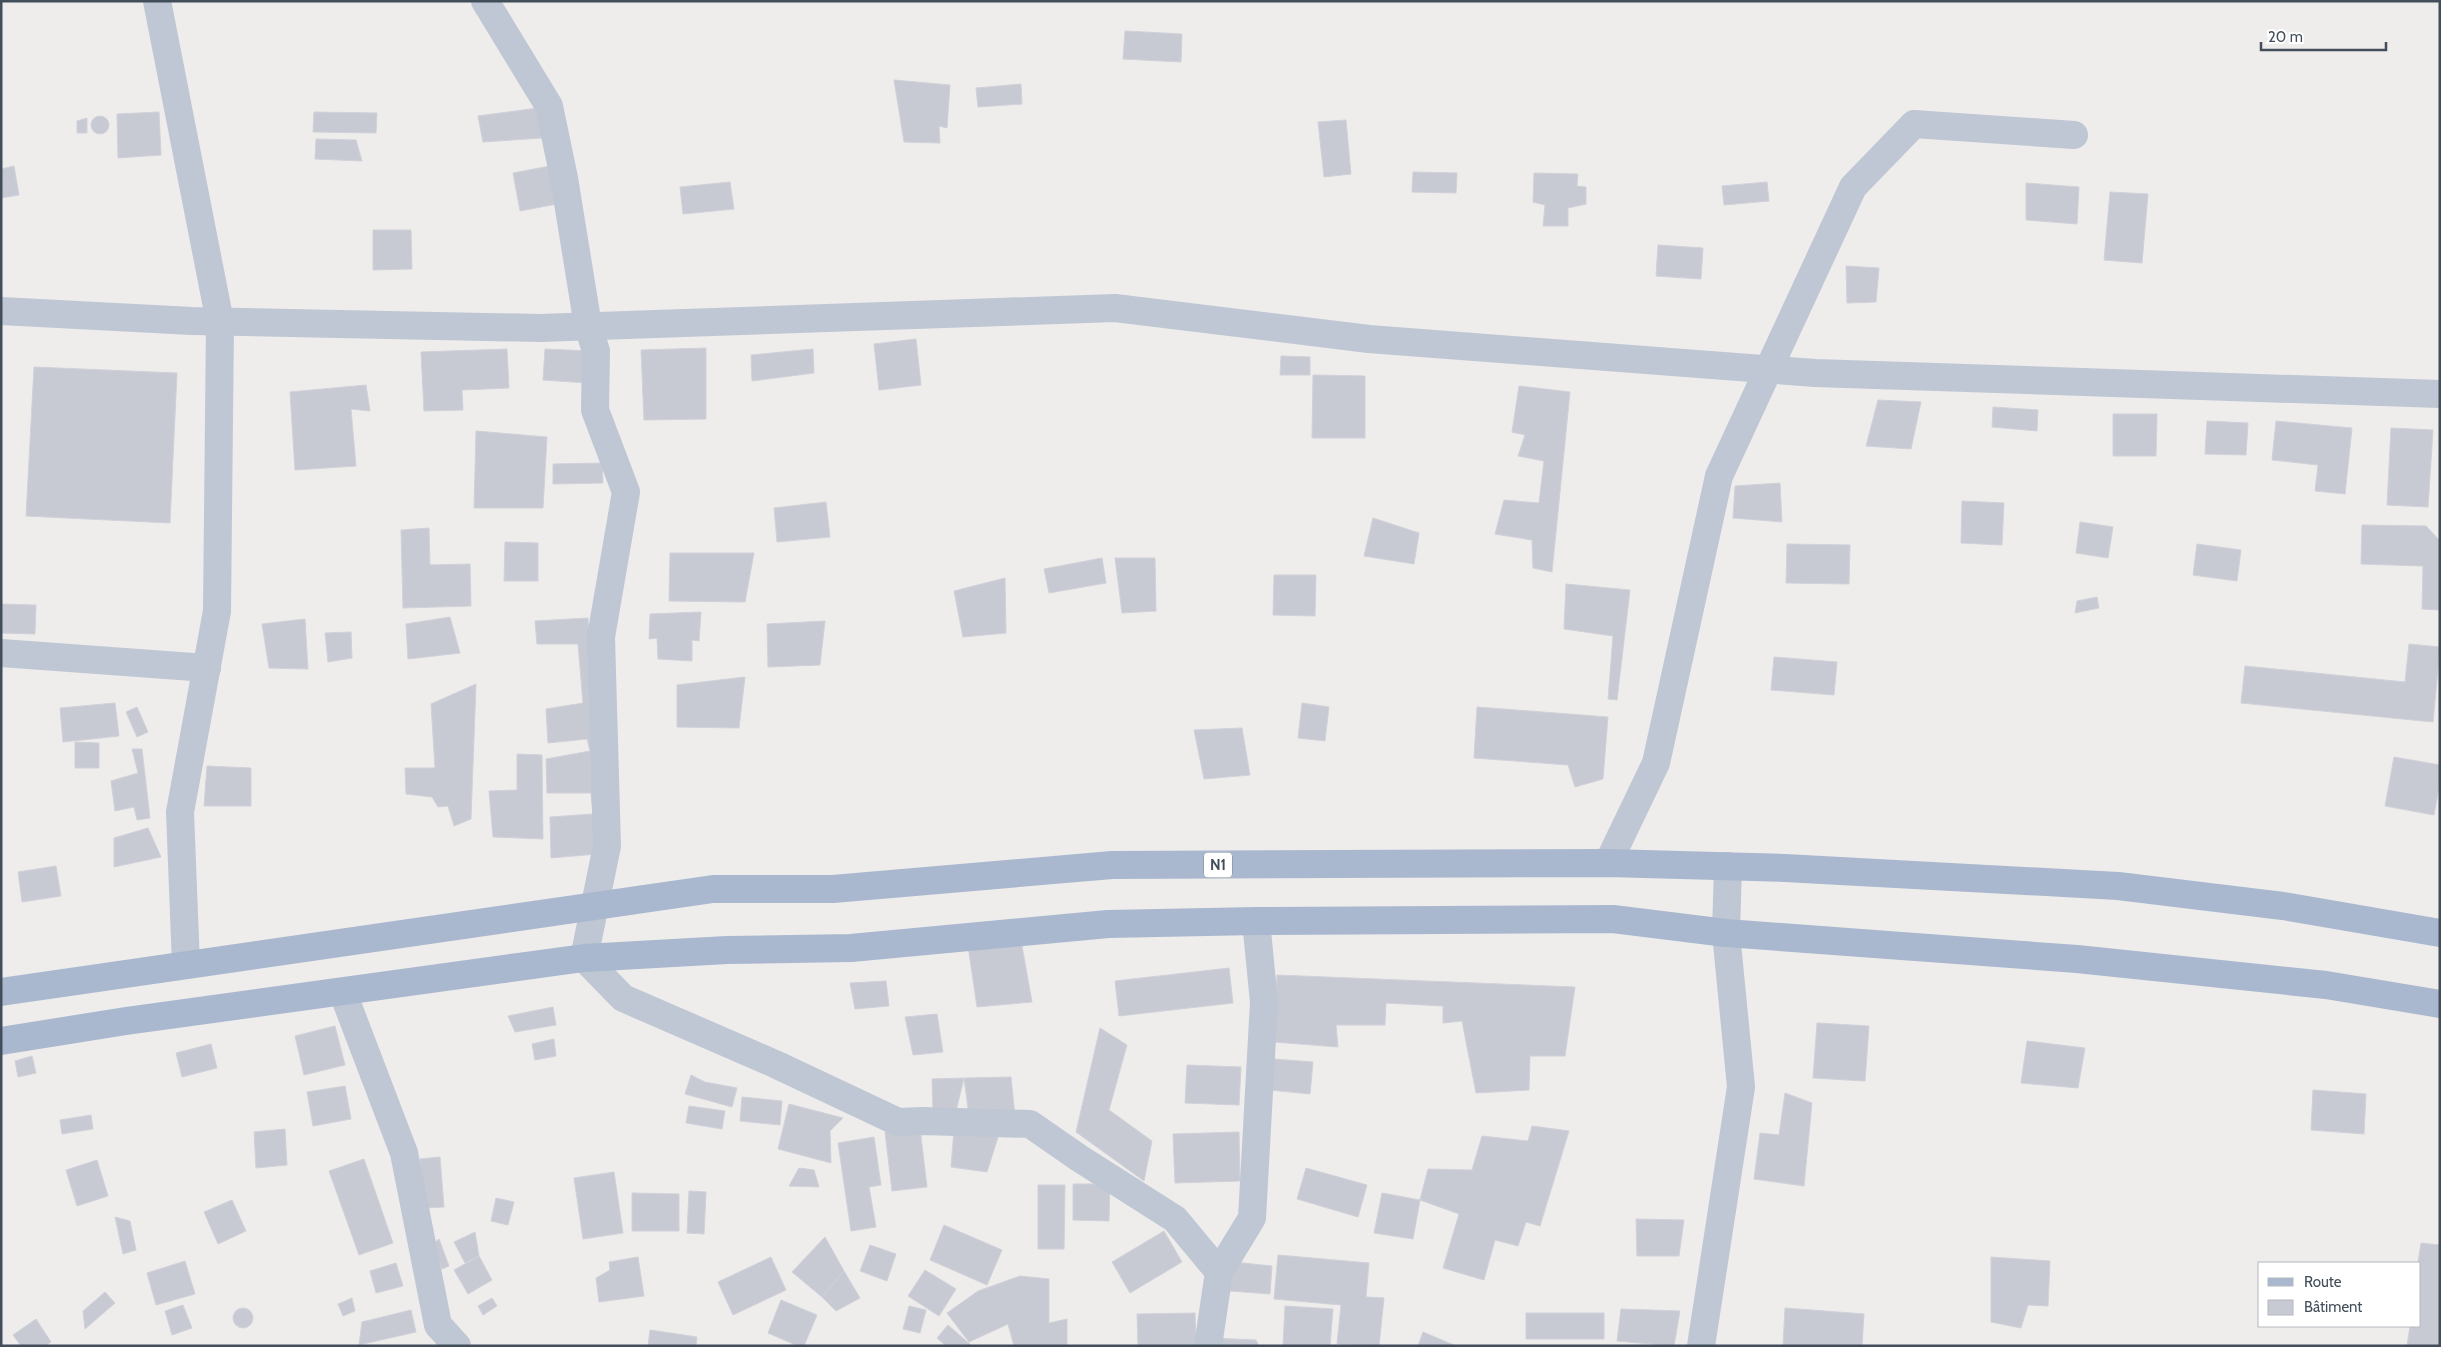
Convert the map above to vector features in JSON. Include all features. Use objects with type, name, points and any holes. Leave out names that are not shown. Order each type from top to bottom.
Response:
[{"type":"main road","name":"N1","points":[[1,992],[713,889],[833,889],[1112,865],[1608,863],[1728,866],[2118,886],[2283,906],[2440,934]]},
{"type":"main road","points":[[1,1041],[126,1021],[584,958],[727,950],[851,948],[1108,924],[1256,921],[1613,919],[1726,933],[2078,959],[2326,985],[2440,1004]]},
{"type":"street","points":[[157,1],[220,322],[217,611],[180,812],[186,965]]},
{"type":"street","points":[[485,1],[549,106],[564,178],[588,326],[596,351],[595,410],[626,492],[601,637],[607,846],[584,958],[623,998],[775,1064],[898,1122],[1030,1124],[1079,1158],[1175,1219],[1219,1272]]},
{"type":"street","points":[[1608,863],[1656,763],[1719,476],[1853,187],[1914,124],[2074,135]]},
{"type":"street","points":[[1,311],[220,322],[540,328],[1115,308],[1369,339],[1769,370],[2440,394]]},
{"type":"street","points":[[1,653],[207,668]]},
{"type":"street","points":[[1701,1346],[1741,1087],[1726,933],[1728,866]]},
{"type":"street","points":[[1208,1346],[1219,1272],[1252,1218],[1264,1002],[1256,921]]},
{"type":"street","points":[[343,992],[404,1153],[438,1325],[458,1346]]},
{"type":"building","points":[[1125,31],[1182,34],[1181,62],[1123,59]]},
{"type":"building","points":[[894,80],[950,85],[947,128],[939,126],[940,143],[904,142]]},
{"type":"building","points":[[1021,84],[1022,104],[978,107],[976,88]]},
{"type":"building","points":[[538,108],[542,138],[483,142],[478,116]]},
{"type":"building","points":[[159,112],[161,155],[118,158],[117,114]]},
{"type":"building","points":[[314,112],[377,113],[376,133],[313,132]]},
{"type":"building","points":[[96,116],[104,116],[109,121],[107,132],[96,134],[91,129],[91,121]]},
{"type":"building","points":[[87,118],[87,133],[77,133],[77,121]]},
{"type":"building","points":[[1346,120],[1351,174],[1324,177],[1318,122]]},
{"type":"building","points":[[316,139],[356,140],[362,161],[315,159]]},
{"type":"building","points":[[555,165],[562,203],[520,211],[513,173]]},
{"type":"building","points":[[14,166],[19,195],[1,198],[1,169]]},
{"type":"building","points":[[1413,172],[1457,173],[1456,193],[1412,192]]},
{"type":"building","points":[[1534,173],[1578,174],[1577,186],[1586,187],[1586,204],[1568,208],[1568,226],[1543,226],[1545,205],[1533,202]]},
{"type":"building","points":[[730,182],[734,209],[683,214],[680,187]]},
{"type":"building","points":[[1767,182],[1769,201],[1724,205],[1722,186]]},
{"type":"building","points":[[2026,183],[2079,187],[2077,224],[2026,220]]},
{"type":"building","points":[[2110,192],[2148,194],[2142,263],[2104,260]]},
{"type":"building","points":[[373,230],[411,230],[412,269],[373,270]]},
{"type":"building","points":[[1658,245],[1703,248],[1701,279],[1656,276]]},
{"type":"building","points":[[1846,266],[1879,268],[1876,302],[1847,303]]},
{"type":"building","points":[[916,339],[921,385],[879,390],[874,344]]},
{"type":"building","points":[[706,348],[706,419],[644,420],[641,350]]},
{"type":"building","points":[[507,349],[509,388],[462,390],[463,410],[424,411],[421,352]]},
{"type":"building","points":[[545,349],[590,351],[588,383],[543,380]]},
{"type":"building","points":[[813,349],[814,373],[752,381],[751,355]]},
{"type":"building","points":[[1281,356],[1310,357],[1310,375],[1280,375]]},
{"type":"building","points":[[34,367],[177,373],[170,523],[26,516]]},
{"type":"building","points":[[1313,375],[1365,376],[1365,438],[1312,438]]},
{"type":"building","points":[[366,385],[370,411],[351,409],[356,466],[295,470],[290,392]]},
{"type":"building","points":[[1519,386],[1570,392],[1552,572],[1533,568],[1532,540],[1495,534],[1504,500],[1539,503],[1544,461],[1518,456],[1525,435],[1512,432]]},
{"type":"building","points":[[1878,400],[1921,402],[1911,449],[1866,446]]},
{"type":"building","points":[[1993,407],[2038,410],[2037,431],[1992,427]]},
{"type":"building","points":[[2113,414],[2157,414],[2156,456],[2113,456]]},
{"type":"building","points":[[2207,421],[2248,423],[2246,455],[2205,454]]},
{"type":"building","points":[[2276,421],[2352,428],[2345,494],[2315,491],[2318,465],[2272,460]]},
{"type":"building","points":[[2391,428],[2433,430],[2428,507],[2387,505]]},
{"type":"building","points":[[476,431],[547,437],[543,508],[474,508]]},
{"type":"building","points":[[602,463],[603,483],[553,484],[553,464]]},
{"type":"building","points":[[1780,483],[1782,522],[1733,518],[1735,486]]},
{"type":"building","points":[[1962,501],[2004,503],[2002,545],[1961,543]]},
{"type":"building","points":[[826,502],[830,537],[777,542],[774,508]]},
{"type":"building","points":[[1373,518],[1419,533],[1414,564],[1364,556]]},
{"type":"building","points":[[2080,522],[2113,527],[2108,558],[2076,553]]},
{"type":"building","points":[[2362,525],[2426,526],[2440,541],[2440,610],[2422,609],[2423,566],[2361,564]]},
{"type":"building","points":[[429,528],[430,565],[470,564],[471,606],[403,608],[401,530]]},
{"type":"building","points":[[505,542],[538,543],[538,581],[504,581]]},
{"type":"building","points":[[1787,544],[1850,545],[1849,584],[1786,583]]},
{"type":"building","points":[[2197,544],[2241,550],[2237,581],[2193,575]]},
{"type":"building","points":[[670,553],[754,553],[745,602],[669,601]]},
{"type":"building","points":[[1102,558],[1106,583],[1049,593],[1044,569]]},
{"type":"building","points":[[1115,558],[1155,558],[1156,611],[1122,613]]},
{"type":"building","points":[[1274,575],[1316,575],[1315,616],[1273,615]]},
{"type":"building","points":[[1005,578],[1006,633],[963,637],[954,591]]},
{"type":"building","points":[[1566,584],[1630,590],[1617,700],[1608,699],[1613,636],[1564,629]]},
{"type":"building","points":[[2097,597],[2099,608],[2075,613],[2077,601]]},
{"type":"building","points":[[1,604],[36,605],[35,634],[1,633]]},
{"type":"building","points":[[701,612],[699,641],[692,640],[692,661],[658,659],[657,638],[649,639],[650,614]]},
{"type":"building","points":[[450,617],[460,653],[408,659],[406,624]]},
{"type":"building","points":[[588,618],[597,854],[551,858],[550,817],[593,814],[591,793],[547,793],[546,759],[590,751],[587,739],[548,743],[546,709],[583,703],[578,644],[537,644],[535,621]]},
{"type":"building","points":[[305,619],[308,669],[269,668],[262,624]]},
{"type":"building","points":[[825,621],[820,665],[768,667],[767,624]]},
{"type":"building","points":[[351,632],[352,658],[328,662],[325,633]]},
{"type":"building","points":[[2409,644],[2440,647],[2433,722],[2241,703],[2245,666],[2405,682]]},
{"type":"building","points":[[1774,657],[1837,662],[1834,695],[1771,690]]},
{"type":"building","points":[[745,677],[739,728],[677,727],[677,685]]},
{"type":"building","points":[[476,684],[471,819],[454,826],[448,806],[438,807],[432,797],[406,794],[405,768],[435,768],[431,704]]},
{"type":"building","points":[[115,703],[119,736],[63,742],[60,708]]},
{"type":"building","points":[[1302,703],[1329,707],[1325,741],[1298,738]]},
{"type":"building","points":[[137,707],[148,732],[137,737],[126,712]]},
{"type":"building","points":[[1477,707],[1608,717],[1603,779],[1575,787],[1568,765],[1474,758]]},
{"type":"building","points":[[1242,728],[1250,775],[1204,779],[1194,730]]},
{"type":"building","points":[[75,742],[99,743],[99,768],[75,768]]},
{"type":"building","points":[[132,749],[142,749],[150,818],[137,820],[134,807],[115,811],[111,781],[138,773]]},
{"type":"building","points":[[517,754],[542,755],[543,839],[493,837],[489,791],[517,790]]},
{"type":"building","points":[[2394,757],[2440,765],[2440,782],[2434,815],[2385,806]]},
{"type":"building","points":[[207,766],[251,768],[251,806],[204,806]]},
{"type":"building","points":[[148,828],[161,857],[114,867],[114,838]]},
{"type":"building","points":[[56,866],[61,896],[22,902],[18,872]]},
{"type":"building","points":[[968,946],[1022,946],[1032,1002],[977,1007]]},
{"type":"building","points":[[1229,968],[1233,1003],[1119,1016],[1115,981]]},
{"type":"building","points":[[1277,975],[1575,987],[1565,1056],[1530,1056],[1529,1090],[1476,1093],[1462,1021],[1443,1023],[1443,1006],[1386,1003],[1385,1025],[1336,1025],[1338,1047],[1274,1042]]},
{"type":"building","points":[[886,981],[889,1006],[855,1009],[850,983]]},
{"type":"building","points":[[553,1007],[556,1025],[515,1032],[508,1016]]},
{"type":"building","points":[[937,1014],[943,1052],[913,1055],[905,1017]]},
{"type":"building","points":[[1817,1023],[1869,1026],[1865,1081],[1813,1078]]},
{"type":"building","points":[[335,1026],[345,1065],[304,1075],[295,1036]]},
{"type":"building","points":[[1100,1028],[1127,1045],[1109,1110],[1152,1141],[1144,1181],[1076,1132]]},
{"type":"building","points":[[554,1039],[556,1056],[535,1060],[532,1044]]},
{"type":"building","points":[[2027,1041],[2085,1048],[2078,1088],[2021,1083]]},
{"type":"building","points":[[211,1044],[217,1068],[182,1077],[176,1053]]},
{"type":"building","points":[[32,1056],[36,1073],[18,1077],[15,1061]]},
{"type":"building","points":[[1274,1059],[1313,1062],[1310,1094],[1270,1090]]},
{"type":"building","points":[[1187,1065],[1241,1067],[1239,1105],[1185,1103]]},
{"type":"building","points":[[691,1075],[705,1082],[737,1088],[732,1107],[685,1094]]},
{"type":"building","points":[[1011,1077],[1015,1116],[969,1116],[964,1078]]},
{"type":"building","points":[[964,1078],[956,1111],[933,1111],[932,1079]]},
{"type":"building","points":[[345,1086],[351,1119],[313,1126],[307,1092]]},
{"type":"building","points":[[2313,1090],[2366,1094],[2364,1134],[2311,1130]]},
{"type":"building","points":[[1785,1093],[1812,1103],[1804,1186],[1754,1179],[1760,1133],[1779,1135]]},
{"type":"building","points":[[742,1097],[782,1101],[780,1125],[740,1121]]},
{"type":"building","points":[[789,1104],[843,1118],[830,1131],[831,1163],[778,1149]]},
{"type":"building","points":[[689,1106],[725,1111],[722,1129],[686,1123]]},
{"type":"building","points":[[91,1115],[93,1129],[62,1134],[60,1120]]},
{"type":"building","points":[[1532,1126],[1569,1131],[1540,1226],[1526,1222],[1518,1246],[1495,1240],[1484,1280],[1443,1268],[1459,1214],[1420,1200],[1428,1169],[1472,1170],[1482,1136],[1528,1141]]},
{"type":"building","points":[[920,1128],[927,1187],[892,1191],[885,1132]]},
{"type":"building","points":[[285,1129],[287,1165],[256,1168],[254,1132]]},
{"type":"building","points":[[954,1130],[999,1134],[987,1172],[951,1167]]},
{"type":"building","points":[[1239,1132],[1240,1181],[1175,1183],[1173,1134]]},
{"type":"building","points":[[874,1137],[881,1185],[869,1187],[876,1227],[851,1231],[838,1143]]},
{"type":"building","points":[[440,1157],[444,1207],[424,1208],[420,1159]]},
{"type":"building","points":[[364,1159],[393,1243],[359,1255],[329,1171]]},
{"type":"building","points":[[97,1160],[108,1196],[77,1206],[66,1170]]},
{"type":"building","points":[[799,1168],[814,1170],[819,1187],[789,1186]]},
{"type":"building","points":[[1306,1168],[1367,1185],[1358,1217],[1297,1199]]},
{"type":"building","points":[[614,1172],[623,1233],[583,1239],[574,1178]]},
{"type":"building","points":[[1073,1184],[1110,1184],[1109,1221],[1073,1220]]},
{"type":"building","points":[[1038,1185],[1065,1185],[1064,1249],[1038,1249]]},
{"type":"building","points":[[689,1191],[706,1192],[704,1234],[687,1233]]},
{"type":"building","points":[[632,1193],[679,1194],[679,1231],[632,1231]]},
{"type":"building","points":[[1382,1193],[1420,1200],[1413,1239],[1374,1233]]},
{"type":"building","points":[[496,1198],[514,1202],[508,1225],[491,1221]]},
{"type":"building","points":[[232,1200],[246,1231],[218,1244],[204,1212]]},
{"type":"building","points":[[115,1217],[130,1221],[136,1250],[123,1254]]},
{"type":"building","points":[[1636,1219],[1684,1220],[1679,1256],[1637,1256]]},
{"type":"building","points":[[944,1225],[1002,1250],[987,1285],[930,1260]]},
{"type":"building","points":[[1164,1231],[1182,1262],[1130,1293],[1112,1262]]},
{"type":"building","points":[[475,1232],[479,1256],[465,1263],[454,1242]]},
{"type":"building","points":[[825,1237],[844,1271],[822,1297],[792,1272]]},
{"type":"building","points":[[439,1239],[449,1266],[442,1269],[432,1245]]},
{"type":"building","points":[[2421,1243],[2440,1245],[2440,1346],[2407,1346],[2410,1327],[2421,1327],[2421,1262],[2418,1262]]},
{"type":"building","points":[[870,1245],[896,1254],[887,1281],[860,1271]]},
{"type":"building","points":[[1278,1255],[1369,1263],[1366,1297],[1384,1298],[1379,1346],[1337,1344],[1341,1305],[1274,1299]]},
{"type":"building","points":[[479,1256],[492,1280],[468,1294],[454,1270]]},
{"type":"building","points":[[638,1257],[644,1296],[599,1302],[596,1278],[610,1270],[609,1262]]},
{"type":"building","points":[[771,1257],[786,1290],[733,1315],[718,1282]]},
{"type":"building","points":[[1991,1257],[2050,1261],[2048,1306],[2028,1305],[2021,1328],[1991,1322]]},
{"type":"building","points":[[185,1261],[195,1294],[156,1305],[147,1273]]},
{"type":"building","points":[[1233,1262],[1272,1266],[1270,1294],[1230,1291]]},
{"type":"building","points":[[396,1263],[403,1286],[376,1293],[370,1271]]},
{"type":"building","points":[[925,1270],[956,1289],[939,1316],[908,1296]]},
{"type":"building","points":[[844,1271],[860,1298],[836,1311],[822,1297]]},
{"type":"building","points":[[1020,1276],[1049,1279],[1049,1323],[1067,1319],[1067,1346],[1014,1346],[1008,1324],[969,1342],[947,1313],[978,1291]]},
{"type":"building","points":[[105,1292],[115,1303],[85,1329],[83,1311]]},
{"type":"building","points":[[352,1298],[355,1311],[343,1316],[338,1304]]},
{"type":"building","points":[[492,1298],[497,1306],[483,1315],[478,1306]]},
{"type":"building","points":[[781,1300],[817,1315],[804,1346],[798,1346],[768,1333]]},
{"type":"building","points":[[183,1305],[192,1328],[172,1335],[165,1311]]},
{"type":"building","points":[[909,1306],[926,1310],[920,1333],[903,1329]]},
{"type":"building","points":[[1285,1306],[1333,1309],[1330,1346],[1283,1346]]},
{"type":"building","points":[[239,1308],[247,1308],[253,1314],[253,1322],[247,1328],[239,1328],[233,1322],[233,1314]]},
{"type":"building","points":[[1785,1308],[1864,1314],[1862,1346],[1783,1346]]},
{"type":"building","points":[[1621,1309],[1680,1311],[1674,1346],[1617,1341]]},
{"type":"building","points":[[411,1310],[416,1332],[359,1345],[362,1322]]},
{"type":"building","points":[[1195,1313],[1196,1346],[1138,1346],[1137,1314]]},
{"type":"building","points":[[1526,1313],[1604,1313],[1604,1339],[1526,1339]]},
{"type":"building","points":[[36,1319],[51,1342],[45,1346],[21,1346],[13,1335]]},
{"type":"building","points":[[948,1325],[972,1346],[946,1346],[937,1338]]},
{"type":"building","points":[[650,1330],[697,1337],[696,1346],[648,1346]]},
{"type":"building","points":[[1423,1332],[1454,1345],[1454,1346],[1418,1346]]},
{"type":"building","points":[[1211,1338],[1256,1340],[1259,1346],[1211,1346]]}]
